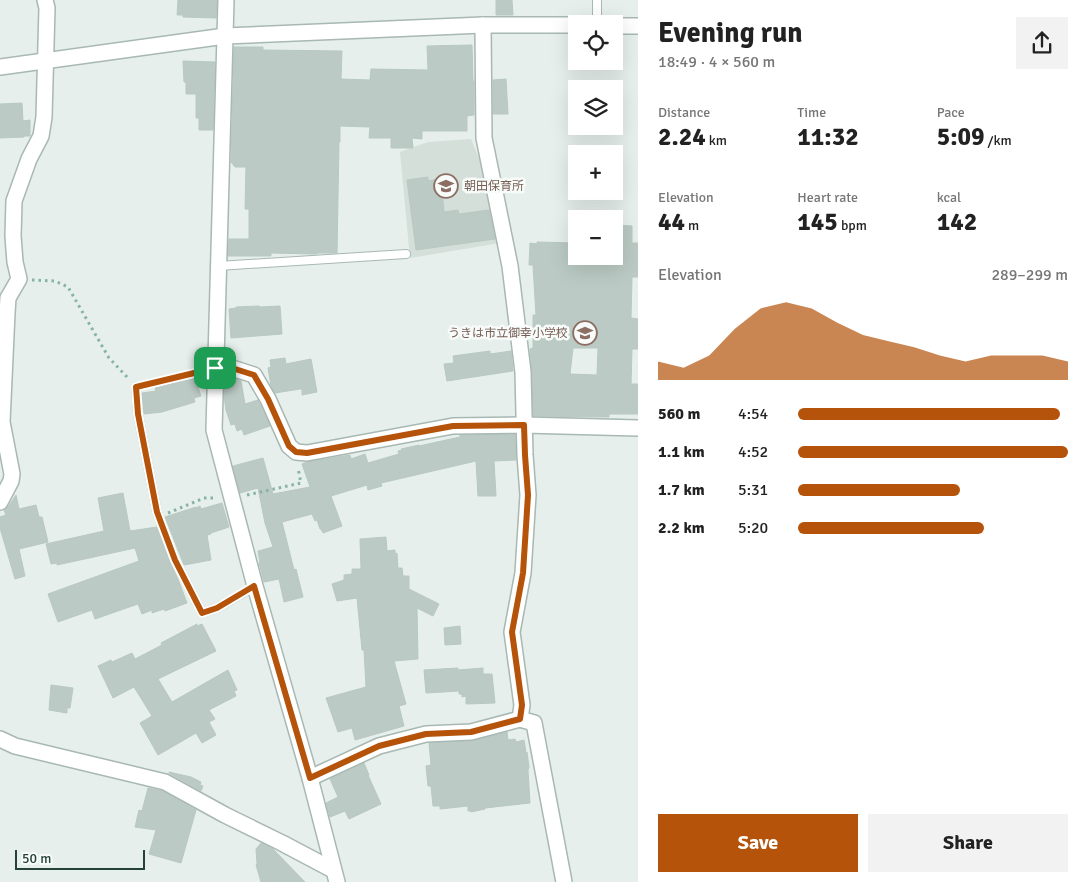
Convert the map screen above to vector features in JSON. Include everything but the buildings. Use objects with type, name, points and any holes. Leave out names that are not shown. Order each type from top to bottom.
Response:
[{"type":"street","points":[[0,502],[11,481],[12,474],[2,422],[6,313],[8,298],[19,279],[12,236],[14,201],[29,159],[41,136],[44,117],[45,0]]},
{"type":"street","points":[[226,0],[214,430],[254,586],[310,778],[335,876]]},
{"type":"street","points":[[0,67],[225,36],[483,25],[568,25]]},
{"type":"street","points":[[483,25],[484,138],[510,266],[522,372],[528,495],[523,573],[512,632],[522,705],[520,719]]},
{"type":"street","points":[[623,26],[638,26]]},
{"type":"street","points":[[215,368],[232,368],[254,375],[268,399],[289,446],[296,452],[307,453],[453,426],[524,425],[638,428]]},
{"type":"street","points":[[310,778],[379,746],[426,734],[471,732],[520,719],[534,723],[564,882]]},
{"type":"street","points":[[0,739],[16,746],[165,782],[225,815],[282,843],[335,876]]},
{"type":"lane","points":[[597,15],[598,0]]},
{"type":"lane","points":[[218,266],[406,254]]},
{"type":"lane","points":[[136,387],[138,414],[157,512],[175,560],[202,613],[217,608],[254,586]]},
{"type":"path","points":[[19,279],[55,281],[68,287],[109,358],[136,387],[215,368]]},
{"type":"path","points":[[159,517],[204,498],[232,498],[301,483],[296,452]]},
{"type":"shaded area","name":"朝田保育所","points":[[471,139],[485,173],[500,243],[410,258],[400,152],[428,142]]},
{"type":"place","name":"朝田保育所","points":[[446,186]]},
{"type":"place","name":"うきは市立御幸小学校","points":[[585,333]]},
{"type":"route","points":[[215,368],[232,368],[254,375],[268,399],[289,446],[296,452],[307,453],[453,426],[524,425],[528,495],[523,573],[512,632],[522,705],[520,719],[471,732],[426,734],[379,746],[310,778],[254,586],[217,608],[202,613],[175,560],[157,512],[138,414],[136,387],[215,368]]}]
